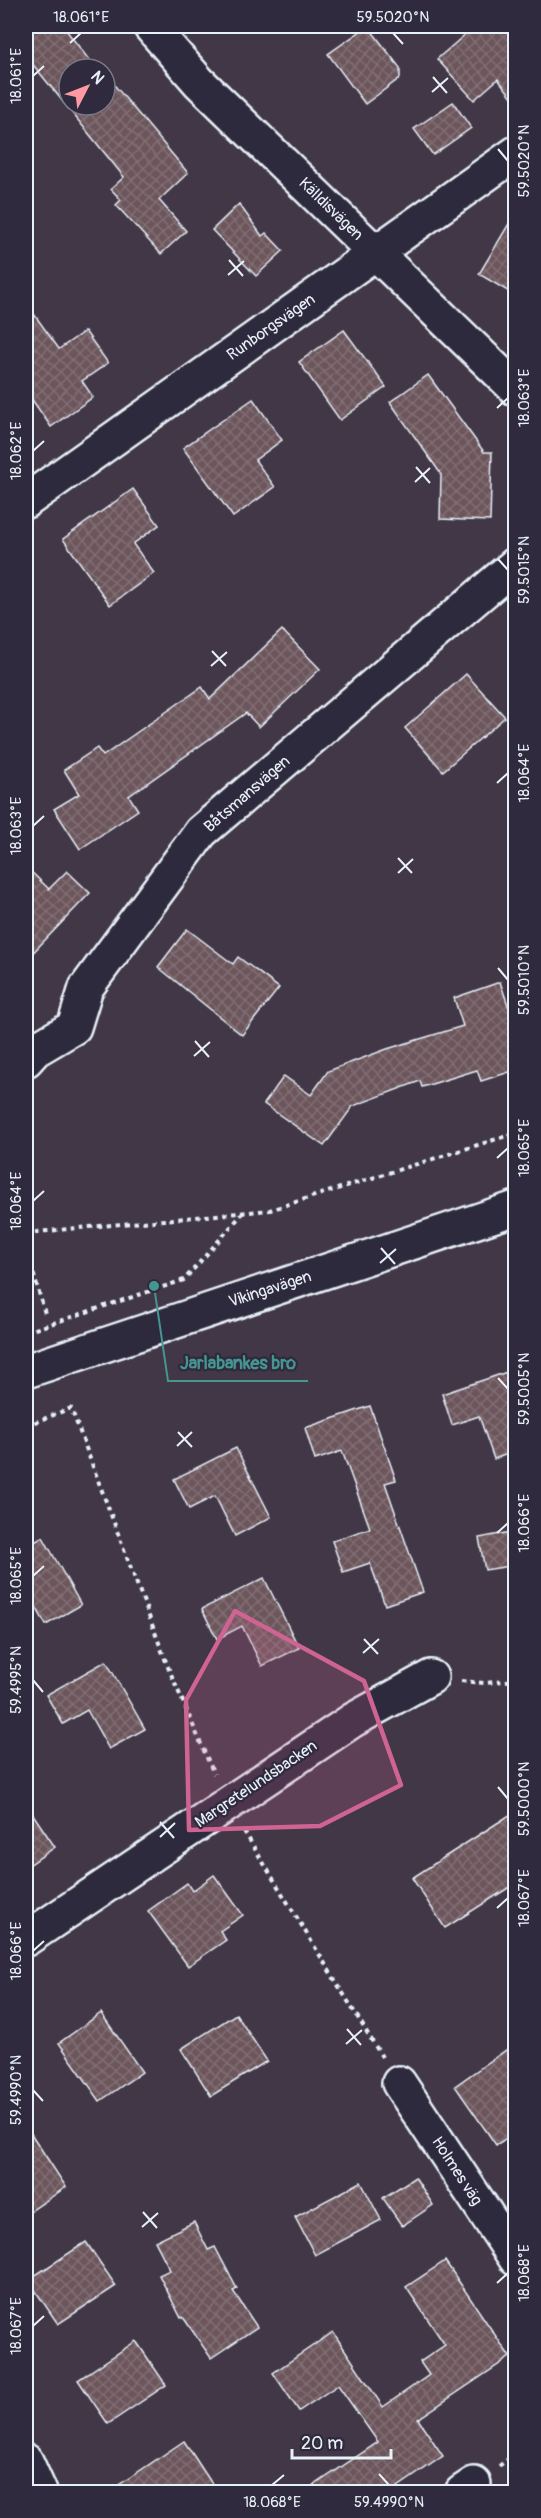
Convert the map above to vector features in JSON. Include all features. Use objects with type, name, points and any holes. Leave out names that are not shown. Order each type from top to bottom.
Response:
[{"type":"street","name":"Källdisvägen","points":[[150,26],[199,82],[516,389]]},
{"type":"street","name":"Runborgsvägen","points":[[27,496],[516,153]]},
{"type":"street","name":"Båtsmansvägen","points":[[26,1060],[34,1050],[74,1027],[86,988],[201,831],[516,564]]},
{"type":"street","name":"Vikingavägen","points":[[26,1371],[516,1208]]},
{"type":"street","name":"Margretelundsbacken","points":[[26,1939],[353,1720],[431,1677]]},
{"type":"street","name":"Holmes väg","points":[[399,2083],[516,2259]]},
{"type":"street","points":[[26,2461],[40,2493]]},
{"type":"path","points":[[26,1233],[270,1209],[516,1133]]},
{"type":"path","points":[[26,1332],[184,1280],[243,1212]]},
{"type":"path","points":[[26,1248],[46,1317]]},
{"type":"path","points":[[26,1426],[71,1408],[168,1667],[227,1803],[399,2083]]},
{"type":"path","points":[[431,1677],[484,1683],[516,1680]]},
{"type":"highlighted area","points":[[235,1611],[364,1681],[401,1785],[320,1826],[189,1830],[186,1700]]},
{"type":"building","points":[[26,26],[63,26],[87,57],[57,57],[57,94],[26,56]]},
{"type":"building","points":[[368,26],[400,68],[400,78],[365,104],[328,54]]},
{"type":"building","points":[[475,26],[516,26],[516,102],[498,79],[474,100],[437,59]]},
{"type":"building","points":[[117,88],[188,173],[159,200],[186,231],[161,254],[116,205],[121,200],[111,189],[124,177],[75,117],[117,117]]},
{"type":"building","points":[[453,102],[471,128],[433,155],[414,129]]},
{"type":"building","points":[[239,204],[262,236],[266,233],[283,251],[256,276],[212,230]]},
{"type":"building","points":[[516,212],[516,296],[479,274]]},
{"type":"building","points":[[26,303],[59,349],[85,331],[108,363],[82,381],[93,397],[51,427],[26,391]]},
{"type":"building","points":[[344,330],[386,387],[340,420],[299,362]]},
{"type":"building","points":[[428,375],[484,452],[492,452],[490,521],[440,519],[441,474],[390,402]]},
{"type":"building","points":[[253,399],[282,440],[255,460],[275,487],[233,517],[183,448]]},
{"type":"building","points":[[133,489],[159,525],[133,544],[154,573],[110,605],[63,539]]},
{"type":"building","points":[[282,630],[320,669],[259,727],[246,713],[129,796],[138,810],[80,849],[54,809],[79,794],[64,770],[97,748],[103,756],[202,687],[210,699]]},
{"type":"building","points":[[466,674],[505,717],[443,771],[405,728]]},
{"type":"building","points":[[26,867],[49,889],[67,871],[90,893],[26,960]]},
{"type":"building","points":[[187,929],[233,964],[238,957],[279,988],[242,1035],[158,967]]},
{"type":"building","points":[[500,982],[516,1028],[516,1070],[481,1081],[477,1070],[422,1087],[420,1081],[353,1106],[324,1146],[264,1104],[284,1076],[311,1095],[328,1071],[387,1049],[463,1026],[454,998]]},
{"type":"building","points":[[507,1372],[516,1396],[516,1451],[494,1459],[479,1416],[452,1425],[442,1394]]},
{"type":"building","points":[[370,1406],[396,1480],[385,1483],[423,1592],[385,1605],[370,1563],[343,1572],[332,1541],[370,1528],[342,1451],[315,1460],[305,1428]]},
{"type":"building","points":[[236,1448],[271,1517],[235,1536],[215,1496],[189,1509],[174,1479]]},
{"type":"building","points":[[516,1531],[516,1565],[485,1570],[479,1538]]},
{"type":"building","points":[[43,1537],[81,1605],[46,1625],[26,1589],[26,1547]]},
{"type":"building","points":[[264,1578],[299,1648],[262,1666],[242,1626],[217,1639],[202,1609]]},
{"type":"building","points":[[106,1661],[145,1729],[109,1749],[87,1710],[63,1724],[46,1695]]},
{"type":"building","points":[[26,1804],[55,1847],[26,1867]]},
{"type":"building","points":[[516,1811],[516,1883],[445,1928],[412,1878]]},
{"type":"building","points":[[214,1875],[243,1915],[220,1931],[226,1940],[188,1966],[148,1911],[187,1883],[192,1891]]},
{"type":"building","points":[[101,2013],[142,2072],[100,2101],[59,2043]]},
{"type":"building","points":[[236,2014],[267,2061],[211,2096],[181,2049]]},
{"type":"building","points":[[516,2043],[516,2132],[496,2145],[455,2086]]},
{"type":"building","points":[[26,2126],[66,2187],[26,2214]]},
{"type":"building","points":[[415,2177],[433,2205],[402,2226],[383,2198]]},
{"type":"building","points":[[361,2182],[381,2220],[315,2255],[295,2217]]},
{"type":"building","points":[[194,2222],[208,2250],[215,2247],[237,2289],[233,2291],[257,2327],[211,2358],[183,2317],[181,2318],[159,2275],[170,2270],[155,2241]]},
{"type":"building","points":[[86,2242],[116,2286],[58,2324],[28,2280]]},
{"type":"building","points":[[445,2261],[510,2357],[418,2419],[443,2456],[389,2493],[303,2493],[378,2442],[338,2385],[299,2411],[273,2373],[333,2332],[383,2407],[429,2375],[420,2362],[445,2345],[406,2287]]},
{"type":"building","points":[[136,2341],[166,2385],[108,2424],[78,2380]]},
{"type":"building","points":[[184,2441],[218,2493],[107,2493]]},
{"type":"place","name":"Jarlabankes bro","points":[[154,1286]]}]
